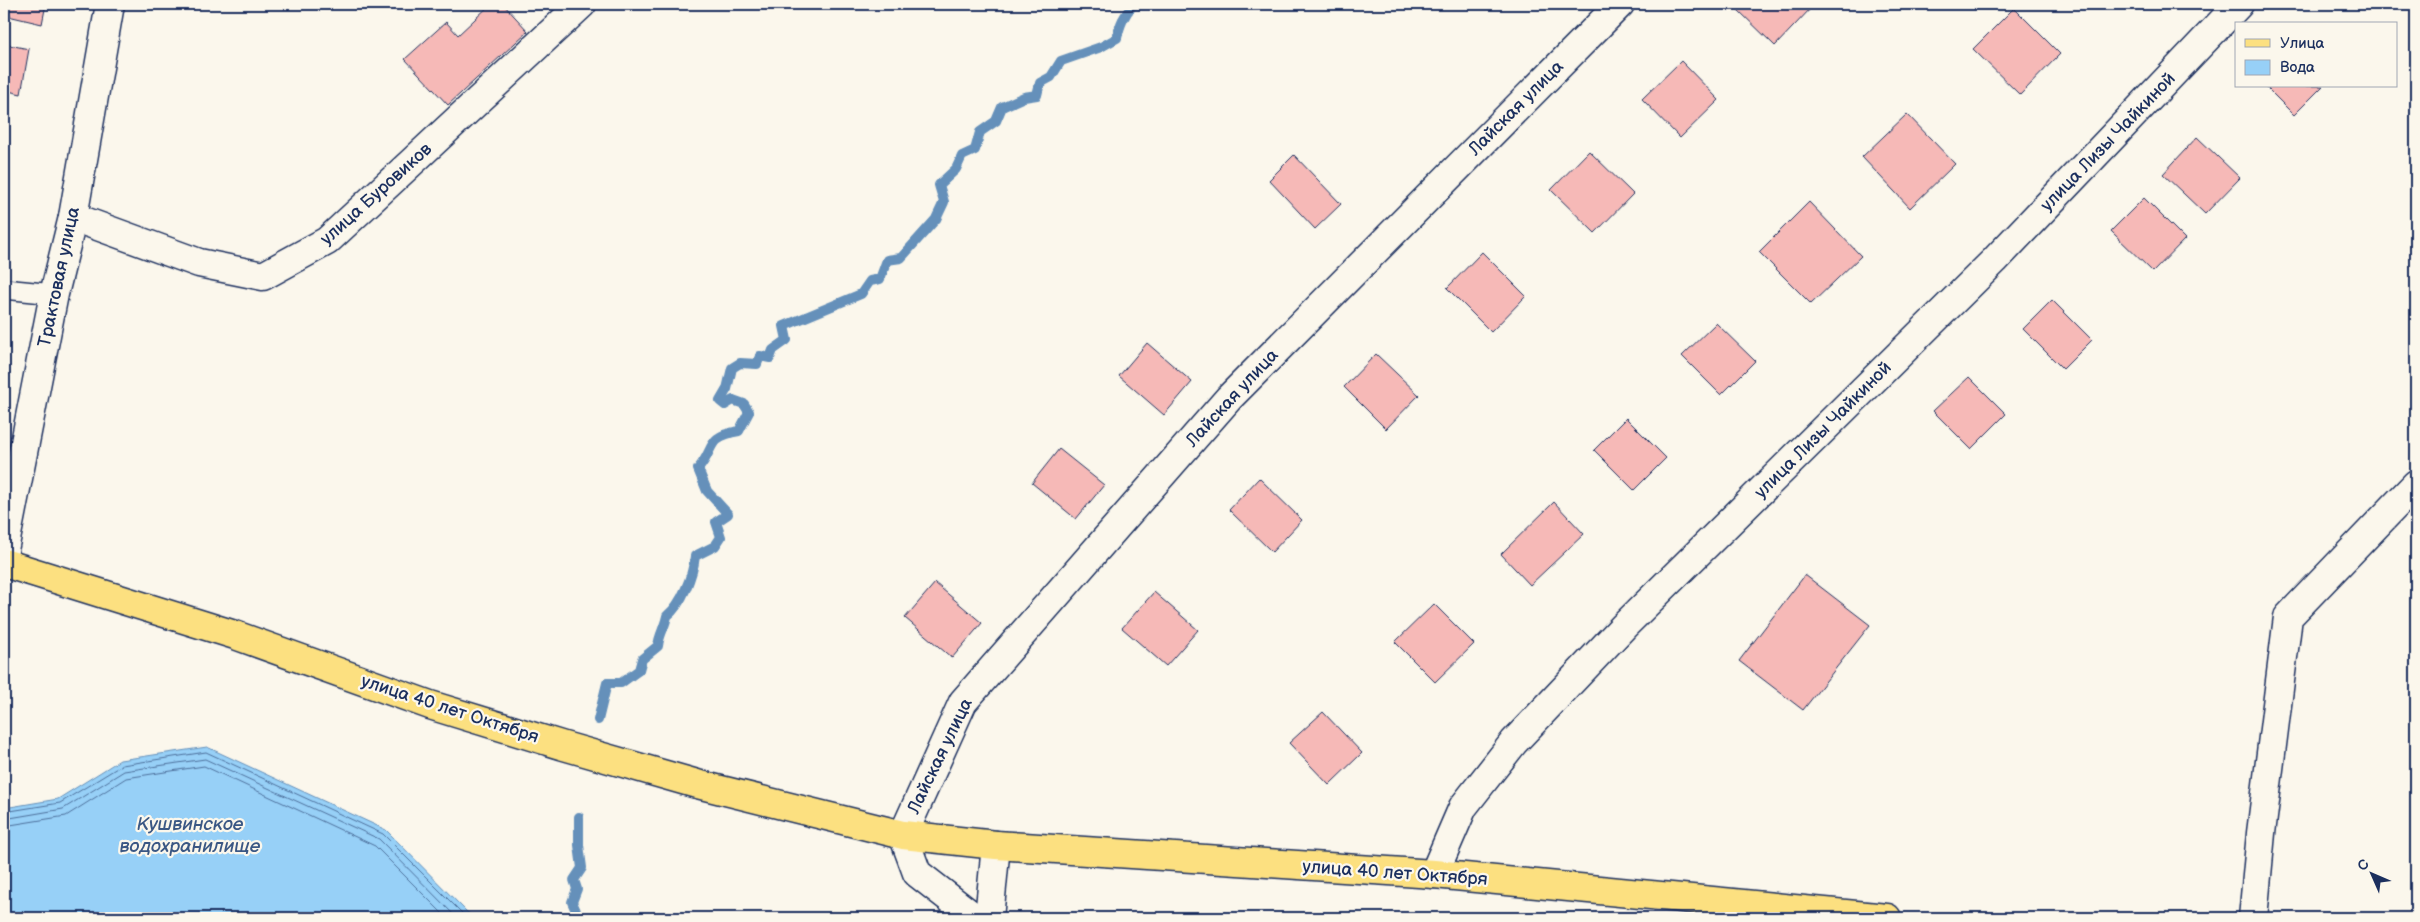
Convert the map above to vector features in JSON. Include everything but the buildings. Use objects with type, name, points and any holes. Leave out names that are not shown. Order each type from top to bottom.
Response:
[{"type":"main road","name":"улица 40 лет Октября","points":[[4,564],[235,635],[430,705],[564,746],[698,784],[903,835],[996,845],[1434,874],[1887,918]]},
{"type":"street","name":"Трактовая улица","points":[[4,550],[54,294],[73,217],[110,4]]},
{"type":"street","name":"улица Буровиков","points":[[73,217],[198,263],[263,276],[328,242],[582,4]]},
{"type":"street","name":"Лайская улица","points":[[903,835],[963,702],[1229,398],[1620,4]]},
{"type":"street","name":"улица Лизы Чайкиной","points":[[1434,874],[1463,807],[1514,742],[1624,626],[1995,260],[2239,4]]},
{"type":"street","points":[[2253,918],[2261,833],[2288,617],[2416,484]]},
{"type":"street","points":[[903,835],[917,873],[975,918]]},
{"type":"street","points":[[989,918],[996,845]]},
{"type":"lane","points":[[4,289],[54,294]]},
{"type":"water","name":"Кушвинское водохранилище","points":[[207,747],[386,830],[467,912],[476,918],[4,918],[4,808],[58,799],[120,760]]},
{"type":"waterway","points":[[598,720],[607,683],[621,683],[639,670],[642,659],[658,646],[667,616],[686,589],[695,556],[715,546],[721,537],[716,522],[728,514],[707,491],[698,469],[704,462],[712,444],[728,433],[739,431],[749,412],[744,404],[733,400],[725,405],[720,401],[727,389],[732,368],[740,363],[757,364],[760,356],[770,358],[773,350],[787,340],[784,326],[861,294],[870,281],[880,279],[887,260],[901,258],[936,219],[944,202],[939,185],[956,169],[962,156],[975,150],[980,132],[996,121],[1002,107],[1024,97],[1037,95],[1040,83],[1051,77],[1061,61],[1101,47],[1117,38],[1123,20],[1133,5],[1148,4]]},
{"type":"waterway","points":[[575,918],[577,913],[572,902],[577,889],[574,880],[582,868],[579,845],[579,817]]}]
